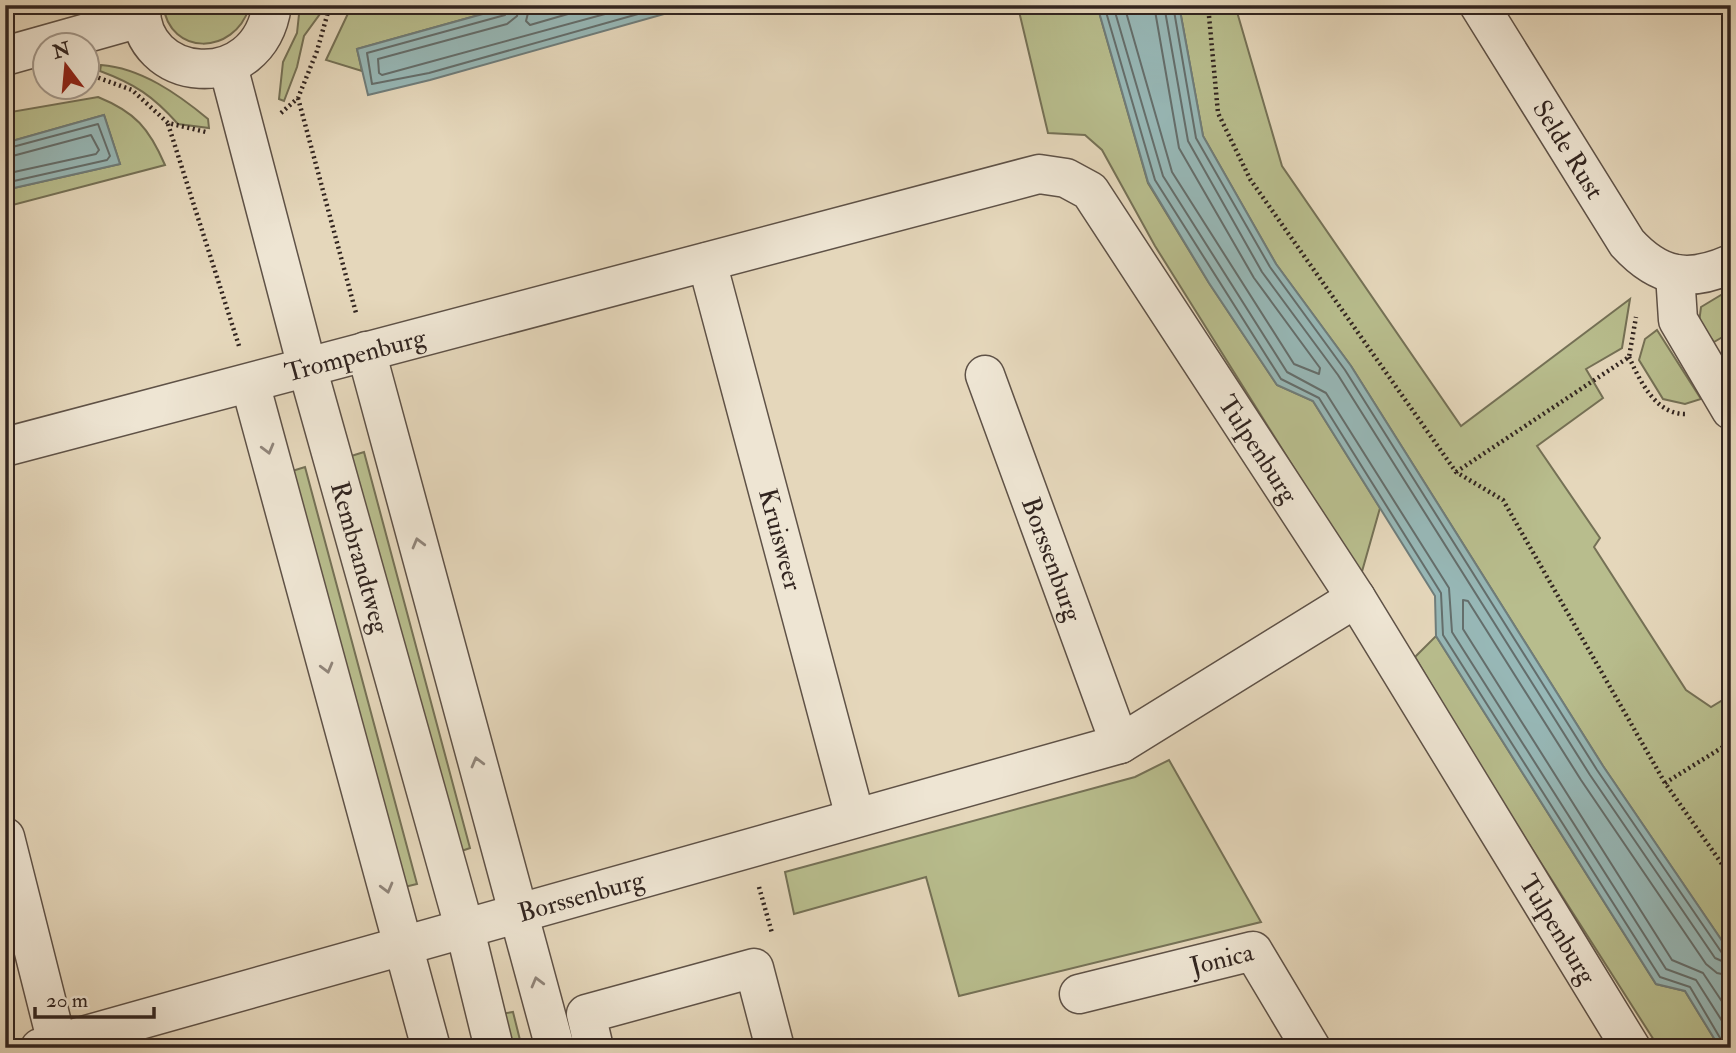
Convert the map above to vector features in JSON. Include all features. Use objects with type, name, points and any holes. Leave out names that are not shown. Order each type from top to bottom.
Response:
[{"type":"street","points":[[5,56],[141,12],[149,38],[164,56],[183,66],[205,70],[228,66],[250,53],[266,32],[272,5]]},
{"type":"street","name":"Selde Rust","points":[[1479,5],[1628,243],[1661,269]]},
{"type":"street","name":"Rembrandtweg","points":[[228,66],[307,367],[465,930],[494,1048]]},
{"type":"street","name":"Tulpenburg","points":[[707,262],[1039,174],[1066,178],[1090,191],[1356,598],[1631,1048]]},
{"type":"street","name":"Trompenburg","points":[[5,447],[707,262]]},
{"type":"street","name":"Kruisweer","points":[[707,262],[855,817]]},
{"type":"street","points":[[1728,406],[1678,320],[1661,269],[1706,275],[1731,264]]},
{"type":"street","points":[[366,351],[555,1048]]},
{"type":"street","name":"Borssenburg","points":[[985,375],[1120,744]]},
{"type":"street","points":[[250,383],[430,1048]]},
{"type":"street","name":"Borssenburg","points":[[49,1045],[403,948],[855,817],[1120,744],[1356,598]]},
{"type":"street","points":[[5,837],[49,1045]]},
{"type":"street","name":"Jonica","points":[[1079,994],[1253,951],[1311,1048]]},
{"type":"street","points":[[594,1048],[586,1014],[754,968],[775,1048]]},
{"type":"path","points":[[5,13],[21,5]]},
{"type":"path","points":[[102,79],[132,90],[168,124],[198,133],[246,129],[275,117],[298,98],[317,51],[330,5]]},
{"type":"path","points":[[1208,5],[1219,113],[1250,179],[1456,472],[1503,500],[1665,783],[1731,877]]},
{"type":"path","points":[[298,98],[366,351]]},
{"type":"path","points":[[168,124],[250,383]]},
{"type":"path","points":[[1456,472],[1629,357],[1661,269]]},
{"type":"path","points":[[1629,357],[1647,393],[1676,414],[1698,413],[1728,406]]},
{"type":"path","points":[[1665,783],[1731,742]]},
{"type":"green space","points":[[163,5],[249,5],[249,8],[230,35],[203,44],[189,41],[177,34],[168,22]]},
{"type":"green space","points":[[300,5],[325,7],[304,36],[297,67],[284,101],[279,99],[283,62],[297,33]]},
{"type":"green space","points":[[352,5],[515,5],[357,49],[362,71],[326,60]]},
{"type":"green space","points":[[1097,5],[1148,183],[1209,283],[1277,385],[1313,401],[1380,508],[1361,575],[1155,246],[1102,150],[1085,135],[1048,133],[1018,7]]},
{"type":"green space","points":[[1179,5],[1235,5],[1282,166],[1461,426],[1630,299],[1622,348],[1586,369],[1603,398],[1537,446],[1600,538],[1594,547],[1686,690],[1711,707],[1731,695],[1731,954],[1603,766],[1351,366],[1276,264],[1203,136]]},
{"type":"green space","points":[[102,65],[130,71],[158,84],[208,119],[209,128],[178,124],[143,92],[102,72]]},
{"type":"green space","points":[[102,99],[131,115],[147,131],[165,165],[5,207],[5,190],[120,164],[104,115],[5,143],[5,113],[69,102],[102,102]]},
{"type":"green space","points":[[1731,289],[1731,332],[1714,342],[1699,323],[1701,307]]},
{"type":"green space","points":[[1657,330],[1701,399],[1685,404],[1663,399],[1639,360],[1645,339]]},
{"type":"green space","points":[[364,452],[470,848],[456,853],[348,457]]},
{"type":"green space","points":[[305,467],[417,884],[400,888],[289,472]]},
{"type":"green space","points":[[1436,636],[1656,984],[1685,991],[1720,1048],[1659,1048],[1476,761],[1415,657]]},
{"type":"green space","points":[[1169,760],[1261,922],[959,996],[926,877],[794,914],[785,872],[1135,777]]},
{"type":"green space","points":[[513,1012],[522,1048],[509,1048],[500,1014]]},
{"type":"water","points":[[515,5],[696,5],[368,95],[357,49]]},
{"type":"water","points":[[1097,5],[1179,5],[1203,136],[1276,264],[1351,366],[1603,766],[1731,954],[1731,1048],[1720,1048],[1685,991],[1656,984],[1436,636],[1435,596],[1313,401],[1277,385],[1209,283],[1148,182]]},
{"type":"water","points":[[104,115],[120,164],[5,190],[5,143]]}]
